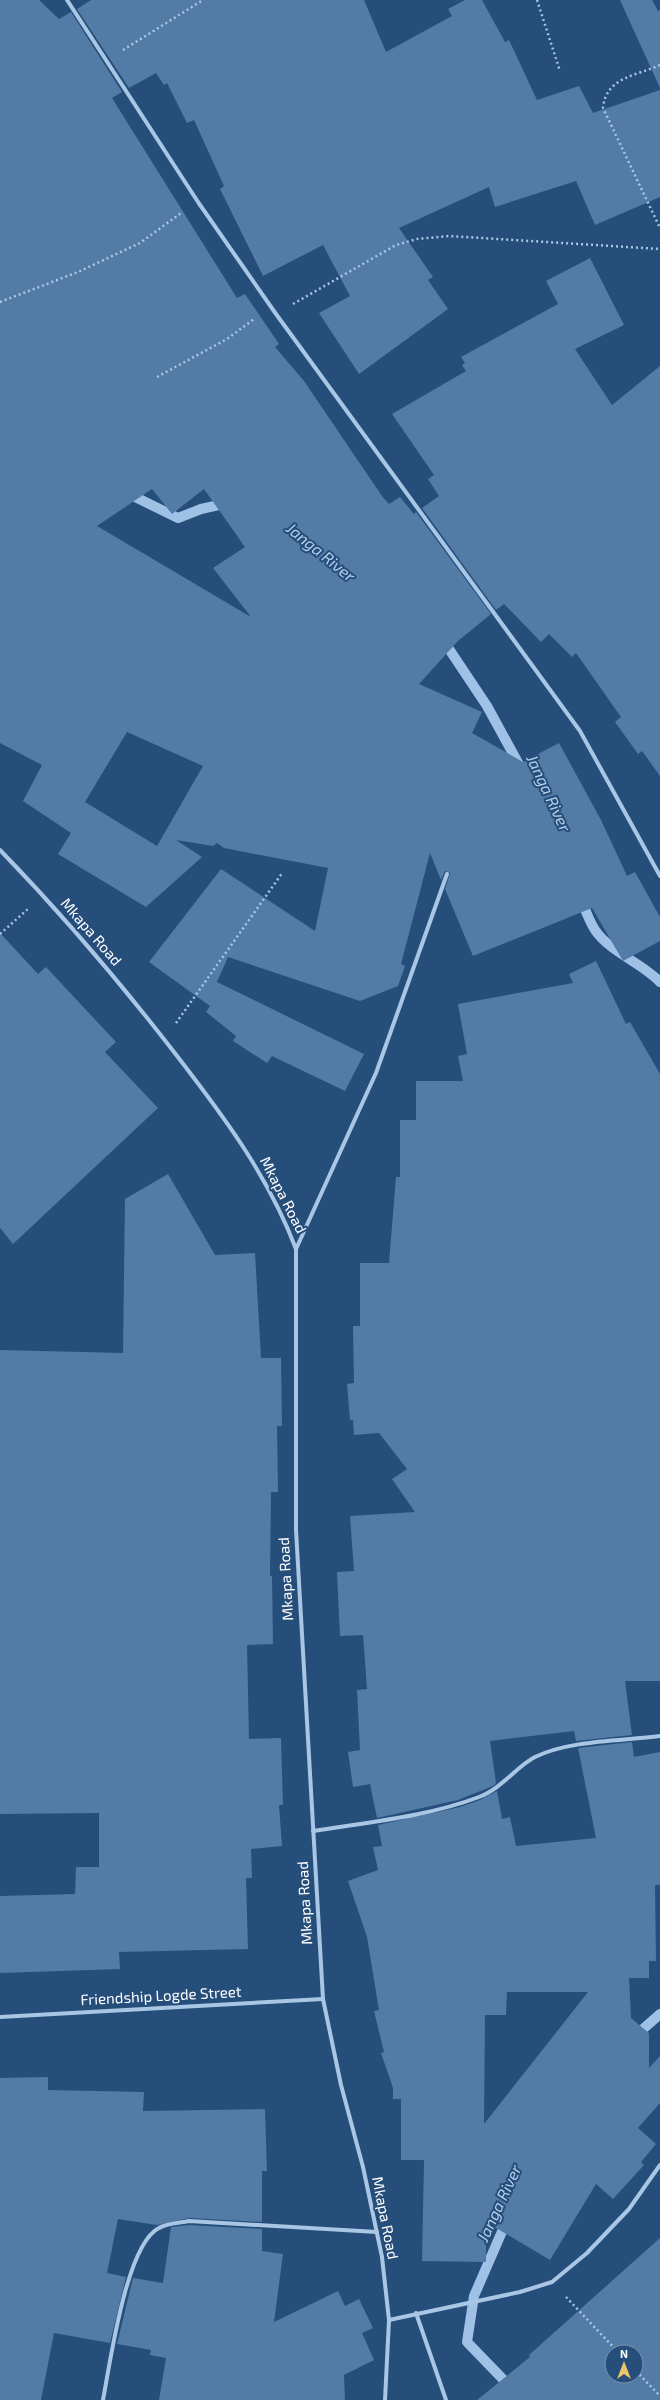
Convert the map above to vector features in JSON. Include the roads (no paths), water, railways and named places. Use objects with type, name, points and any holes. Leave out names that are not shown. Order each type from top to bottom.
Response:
[{"type":"street","points":[[66,0],[198,202],[270,307],[580,731],[660,876]]},
{"type":"street","name":"Mkapa Road","points":[[0,850],[43,895],[107,967],[164,1039],[245,1149],[282,1213],[296,1249],[296,1530],[323,1999],[377,2232],[390,2320],[385,2400]]},
{"type":"street","points":[[296,1249],[376,1073],[447,874]]},
{"type":"street","points":[[313,1832],[427,1812],[480,1797],[508,1780],[534,1758],[558,1748],[660,1736]]},
{"type":"street","name":"Friendship Logde Street","points":[[0,2017],[323,1999]]},
{"type":"street","points":[[390,2320],[416,2313],[520,2292],[552,2282],[587,2253],[629,2209],[660,2165]]},
{"type":"street","points":[[103,2400],[128,2284],[138,2254],[146,2239],[159,2228],[189,2221],[377,2232]]},
{"type":"street","points":[[416,2313],[446,2400]]},
{"type":"waterway","name":"Janga River","points":[[125,492],[178,518],[201,509],[228,503]]},
{"type":"waterway","name":"Janga River","points":[[443,640],[487,706],[522,770]]},
{"type":"waterway","name":"Janga River","points":[[581,899],[591,923],[601,938],[617,951],[653,975],[660,982]]},
{"type":"waterway","name":"Janga River","points":[[634,2037],[660,2014]]},
{"type":"waterway","name":"Janga River","points":[[507,2220],[474,2296],[467,2342],[523,2400]]}]
